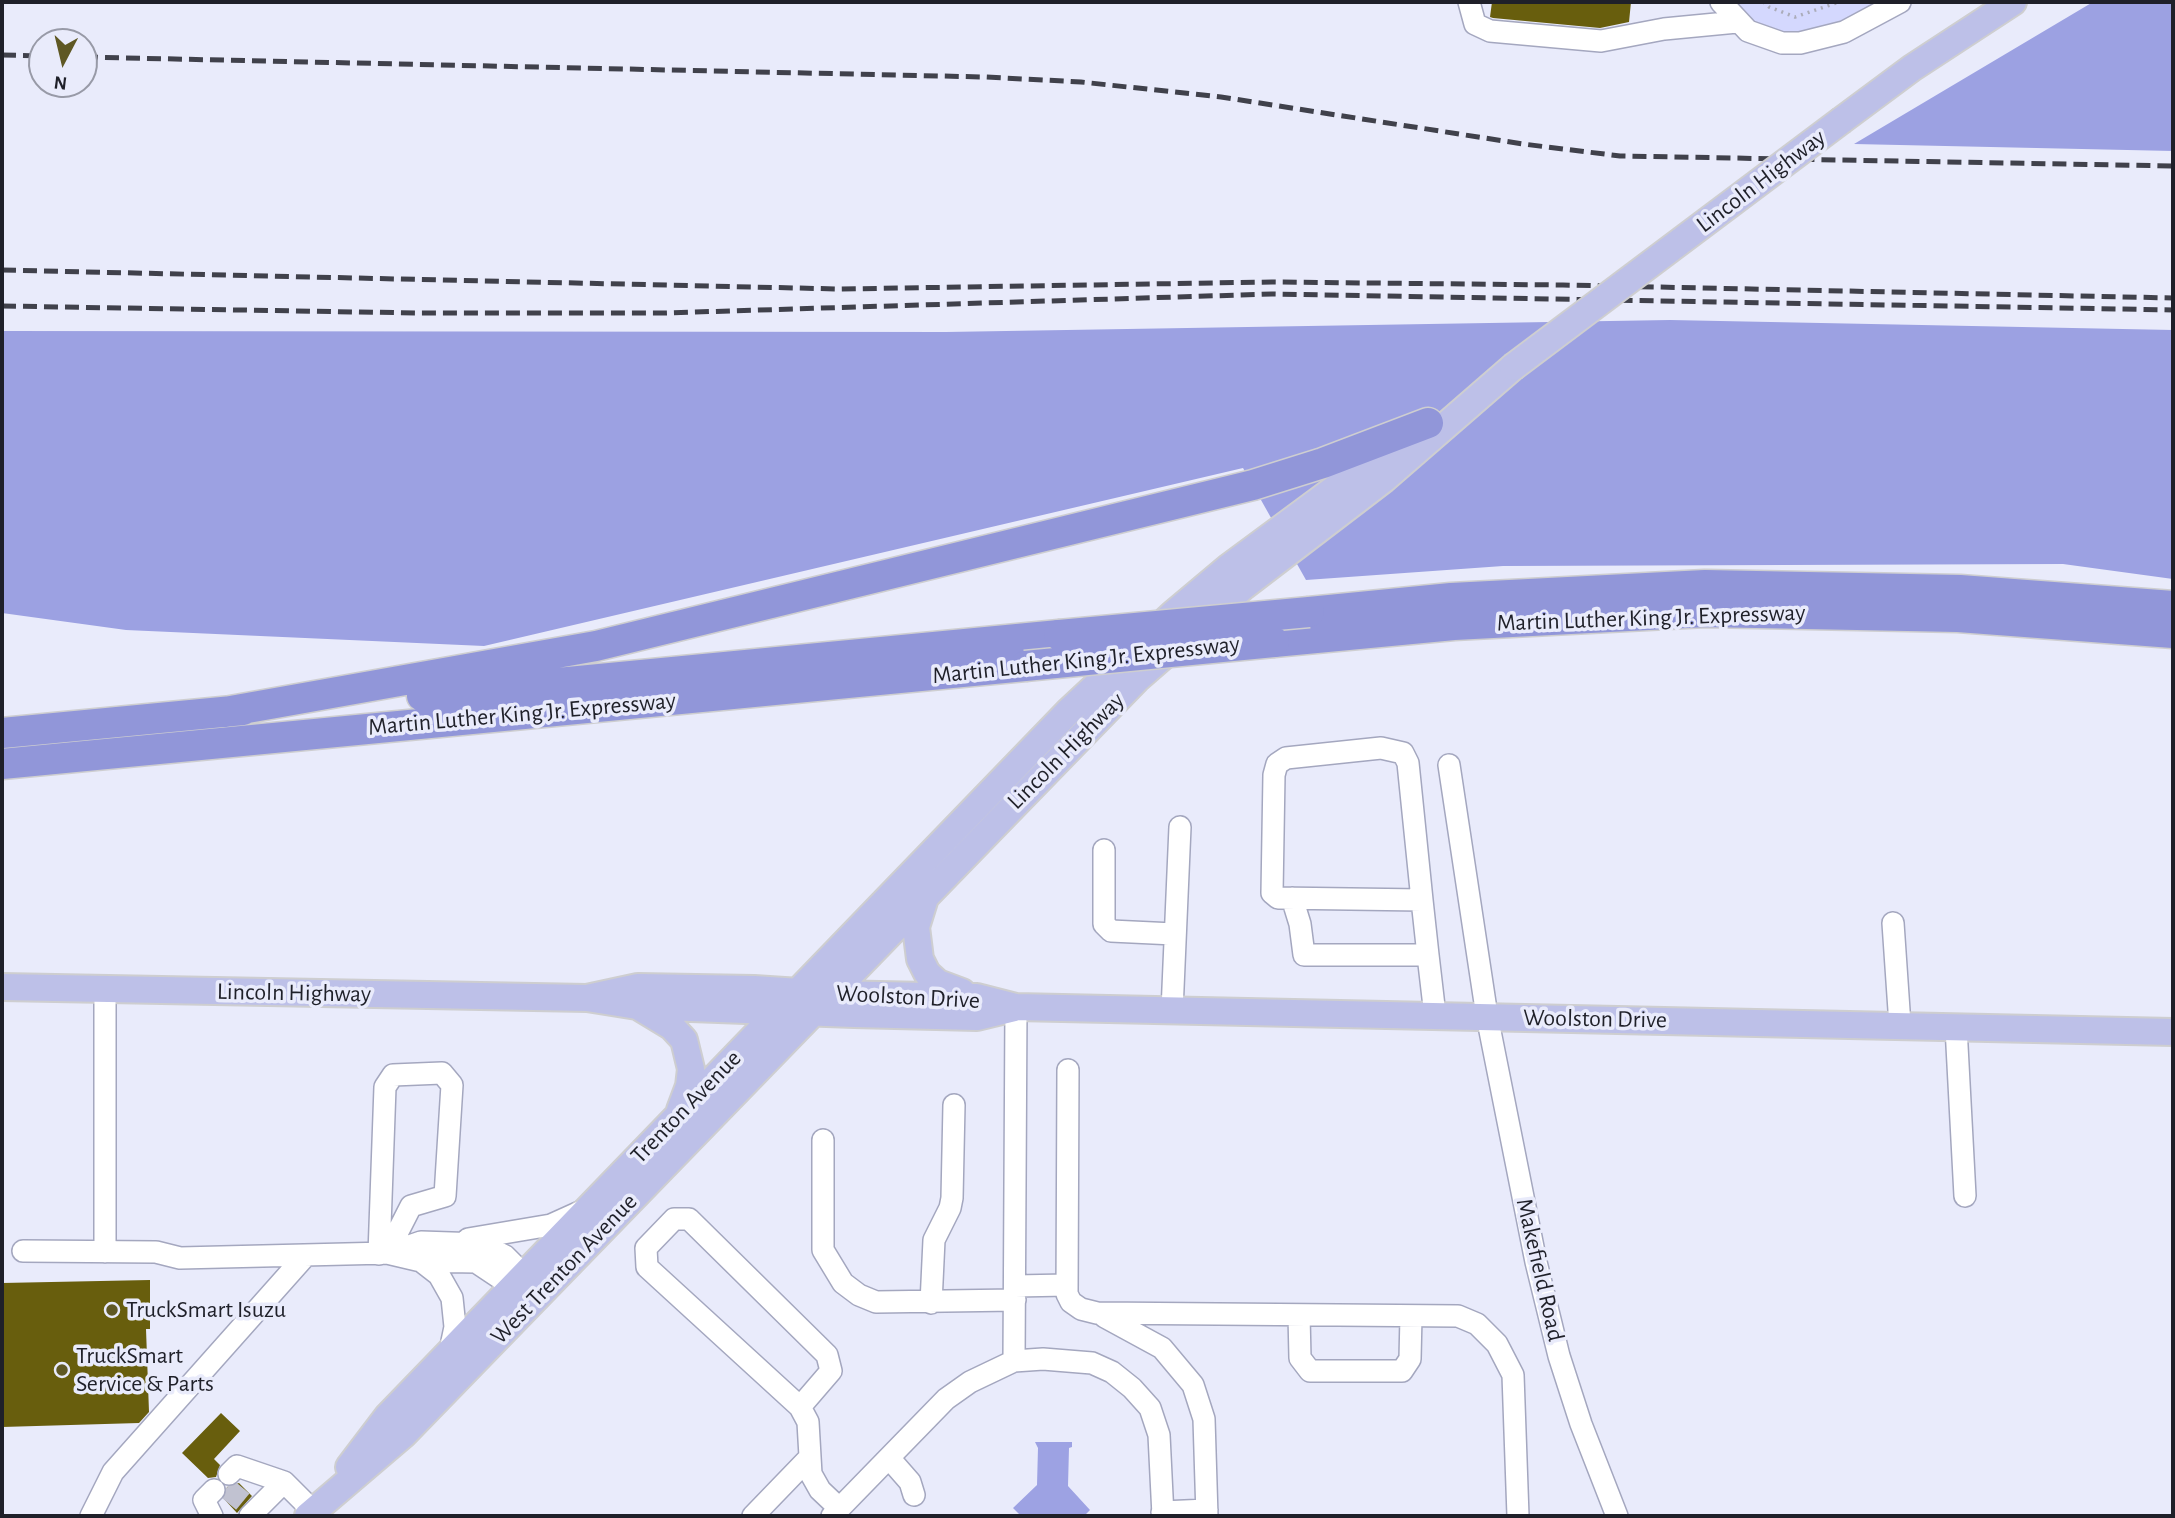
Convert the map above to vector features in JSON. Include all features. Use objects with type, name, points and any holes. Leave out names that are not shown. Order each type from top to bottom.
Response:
[{"type":"highway","points":[[225,712],[596,646],[1253,485],[1324,463],[1428,423]]},
{"type":"highway","name":"Martin Luther King Jr. Expressway","points":[[2,733],[497,690],[1451,598],[1705,585],[1960,590],[2173,606]]},
{"type":"highway","name":"Martin Luther King Jr. Expressway","points":[[2,765],[1454,625],[1706,612],[1958,617],[2173,634]]},
{"type":"main road","name":"Lincoln Highway","points":[[805,1002],[1069,711],[1173,614],[1274,532],[1370,460],[1513,367],[1912,68],[2013,2]]},
{"type":"main road","name":"Lincoln Highway","points":[[2,987],[587,998],[637,1006],[781,1009],[830,994],[1087,728],[1189,632],[1384,479],[1513,367]]},
{"type":"main road","points":[[928,892],[916,927],[920,959],[927,973],[938,983],[977,997]]},
{"type":"main road","name":"Lincoln Highway","points":[[587,998],[638,987],[805,1002]]},
{"type":"main road","name":"Woolston Drive","points":[[830,994],[977,997],[1016,1007],[2173,1032]]},
{"type":"main road","name":"Woolston Drive","points":[[805,1002],[977,1017],[1016,1007]]},
{"type":"main road","name":"West Trenton Avenue","points":[[314,1511],[404,1434],[524,1287],[805,1002]]},
{"type":"main road","points":[[637,1006],[672,1027],[684,1040],[689,1054],[689,1086],[674,1119]]},
{"type":"main road","name":"Trenton Avenue","points":[[314,1511],[387,1417],[450,1351],[524,1287],[592,1204],[781,1009]]},
{"type":"street","points":[[1469,2],[1475,24],[1490,31],[1601,41],[1664,29],[1737,22]]},
{"type":"street","points":[[1721,2],[1737,22],[1764,38],[1800,43],[1844,32],[1900,2]]},
{"type":"street","points":[[1422,900],[1278,898],[1272,892],[1277,764],[1286,758],[1381,748],[1403,753],[1408,763],[1435,1015]]},
{"type":"street","name":"Makefield Road","points":[[1449,765],[1487,1016],[1536,1262],[1559,1356],[1581,1424],[1617,1516]]},
{"type":"street","points":[[1172,1011],[1180,827]]},
{"type":"street","points":[[1104,850],[1104,924],[1111,931],[1174,934]]},
{"type":"street","points":[[1292,898],[1300,924],[1304,955],[1428,955]]},
{"type":"street","points":[[1893,923],[1899,1025]]},
{"type":"street","points":[[105,989],[105,1252]]},
{"type":"street","points":[[1014,1361],[1016,1007]]},
{"type":"street","points":[[1956,1027],[1965,1196]]},
{"type":"street","points":[[1068,1070],[1066,1285],[1071,1302],[1081,1310],[1097,1313],[1458,1316],[1478,1324],[1506,1357],[1513,1375],[1518,1516]]},
{"type":"street","points":[[442,1073],[452,1085],[446,1196],[411,1206],[383,1254],[385,1087],[393,1075],[442,1073]]},
{"type":"street","points":[[931,1303],[931,1254],[952,1198],[954,1105]]},
{"type":"street","points":[[823,1140],[823,1250],[832,1269],[843,1283],[859,1295],[876,1302],[931,1303],[1066,1285]]},
{"type":"street","points":[[444,1242],[551,1225],[592,1204]]},
{"type":"street","points":[[800,1407],[831,1371],[827,1355],[689,1219],[674,1219],[646,1248],[647,1267],[800,1407],[808,1422],[811,1474],[836,1512],[946,1399],[970,1382],[1014,1361],[1043,1359],[1092,1363],[1112,1372],[1132,1388],[1150,1408],[1158,1436],[1163,1514],[1207,1513],[1204,1419],[1193,1385],[1162,1348],[1097,1313]]},
{"type":"street","points":[[383,1254],[421,1242],[468,1242],[494,1249],[524,1287]]},
{"type":"street","points":[[23,1251],[156,1252],[180,1258],[383,1254],[421,1261],[476,1262],[524,1287]]},
{"type":"street","points":[[92,1516],[113,1472],[306,1255]]},
{"type":"street","points":[[421,1261],[439,1275],[452,1298],[455,1327],[450,1351]]},
{"type":"street","points":[[1299,1315],[1300,1358],[1310,1371],[1402,1371],[1410,1359],[1410,1316]]},
{"type":"street","points":[[752,1516],[810,1457]]},
{"type":"street","points":[[889,1458],[910,1482],[914,1495]]},
{"type":"street","points":[[242,1477],[284,1482],[314,1511]]},
{"type":"street","points":[[250,1516],[284,1482]]},
{"type":"path","points":[[1763,2],[1795,17],[1839,2]]},
{"type":"shaded area","points":[[1730,2],[1883,2],[1830,30],[1798,37],[1764,32]]},
{"type":"shaded area","points":[[2093,2],[2173,2],[2173,151],[1854,144]]},
{"type":"shaded area","points":[[1670,320],[2173,330],[2173,579],[2063,564],[1503,566],[1306,580],[1243,468],[484,646],[126,630],[2,613],[2,331],[946,332]]},
{"type":"shaded area","points":[[1035,1442],[1072,1442],[1072,1447],[1069,1448],[1068,1486],[1090,1510],[1084,1516],[1021,1516],[1013,1508],[1037,1485],[1038,1448]]},
{"type":"building","points":[[1492,2],[1631,2],[1629,22],[1600,28],[1493,18],[1490,17]]},
{"type":"building","points":[[150,1280],[150,1329],[146,1329],[149,1412],[139,1423],[2,1427],[2,1283]]},
{"type":"building","points":[[221,1413],[240,1431],[214,1459],[220,1465],[216,1477],[208,1478],[182,1453]]},
{"type":"building","points":[[239,1483],[252,1496],[237,1513],[224,1499],[227,1487]]},
{"type":"tunnel","points":[[228,1503],[242,1486]]},
{"type":"railway","points":[[2,55],[28,56]]},
{"type":"railway","points":[[98,57],[985,77],[1081,82],[1221,97],[1523,144],[1620,156],[2173,166]]},
{"type":"railway","points":[[2,270],[840,289],[1272,282],[1563,285],[2173,298]]},
{"type":"railway","points":[[2,306],[418,313],[664,313],[1272,294],[2173,310]]},
{"type":"place","name":"TruckSmart Isuzu","points":[[112,1310]]},
{"type":"place","name":"TruckSmart Service & Parts","points":[[62,1370]]}]
